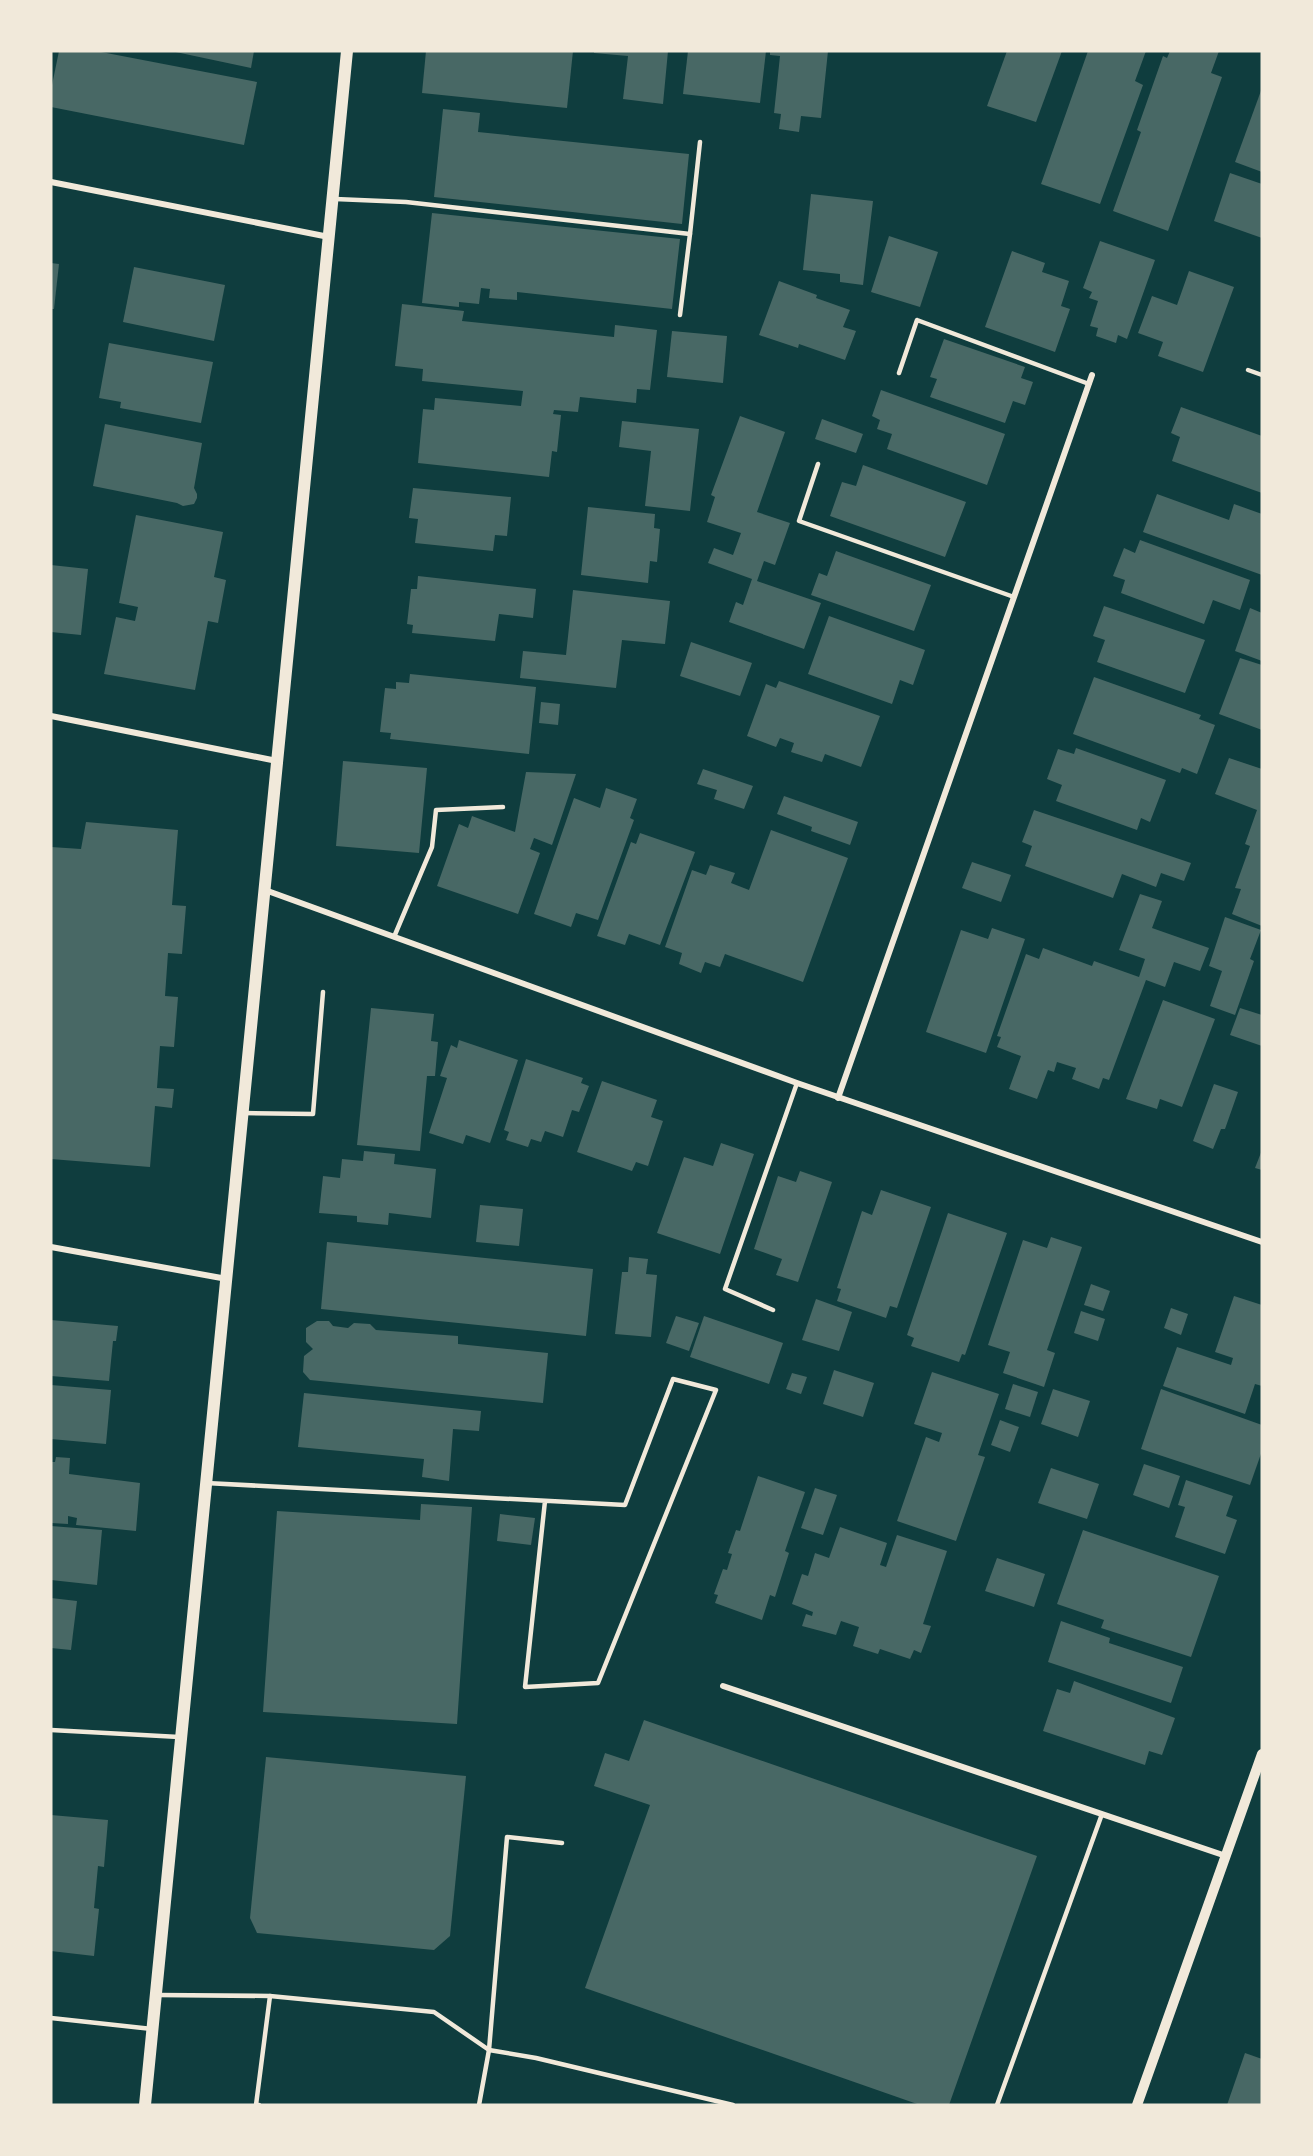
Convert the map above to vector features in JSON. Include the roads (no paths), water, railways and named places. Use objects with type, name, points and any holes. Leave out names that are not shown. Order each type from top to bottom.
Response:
[{"type":"main road","points":[[146,2105],[346,51]]},
{"type":"street","points":[[51,182],[329,237]]},
{"type":"street","points":[[838,1098],[1092,375]]},
{"type":"street","points":[[51,716],[277,760]]},
{"type":"street","points":[[265,890],[838,1098],[1262,1242]]},
{"type":"street","points":[[51,1247],[226,1279]]},
{"type":"street","points":[[723,1686],[1226,1856]]},
{"type":"street","points":[[1137,2105],[1262,1754]]},
{"type":"lane","points":[[680,315],[700,142]]},
{"type":"lane","points":[[332,199],[406,202],[690,234]]},
{"type":"lane","points":[[899,373],[917,320],[1089,384]]},
{"type":"lane","points":[[1248,370],[1262,375]]},
{"type":"lane","points":[[818,464],[799,521],[1014,597]]},
{"type":"lane","points":[[394,937],[432,847],[436,810],[503,807]]},
{"type":"lane","points":[[243,1113],[313,1114],[323,992]]},
{"type":"lane","points":[[773,1310],[725,1289],[797,1083]]},
{"type":"lane","points":[[206,1484],[625,1505],[673,1379],[716,1390],[598,1683],[525,1687],[545,1501]]},
{"type":"lane","points":[[51,1730],[181,1737]]},
{"type":"lane","points":[[997,2105],[1102,1814]]},
{"type":"lane","points":[[479,2105],[489,2050],[507,1837],[562,1843]]},
{"type":"lane","points":[[156,1995],[270,1996],[434,2012],[489,2050],[536,2058],[734,2105]]},
{"type":"lane","points":[[259,2105],[256,2104],[270,1996]]},
{"type":"lane","points":[[51,2018],[153,2029]]}]
